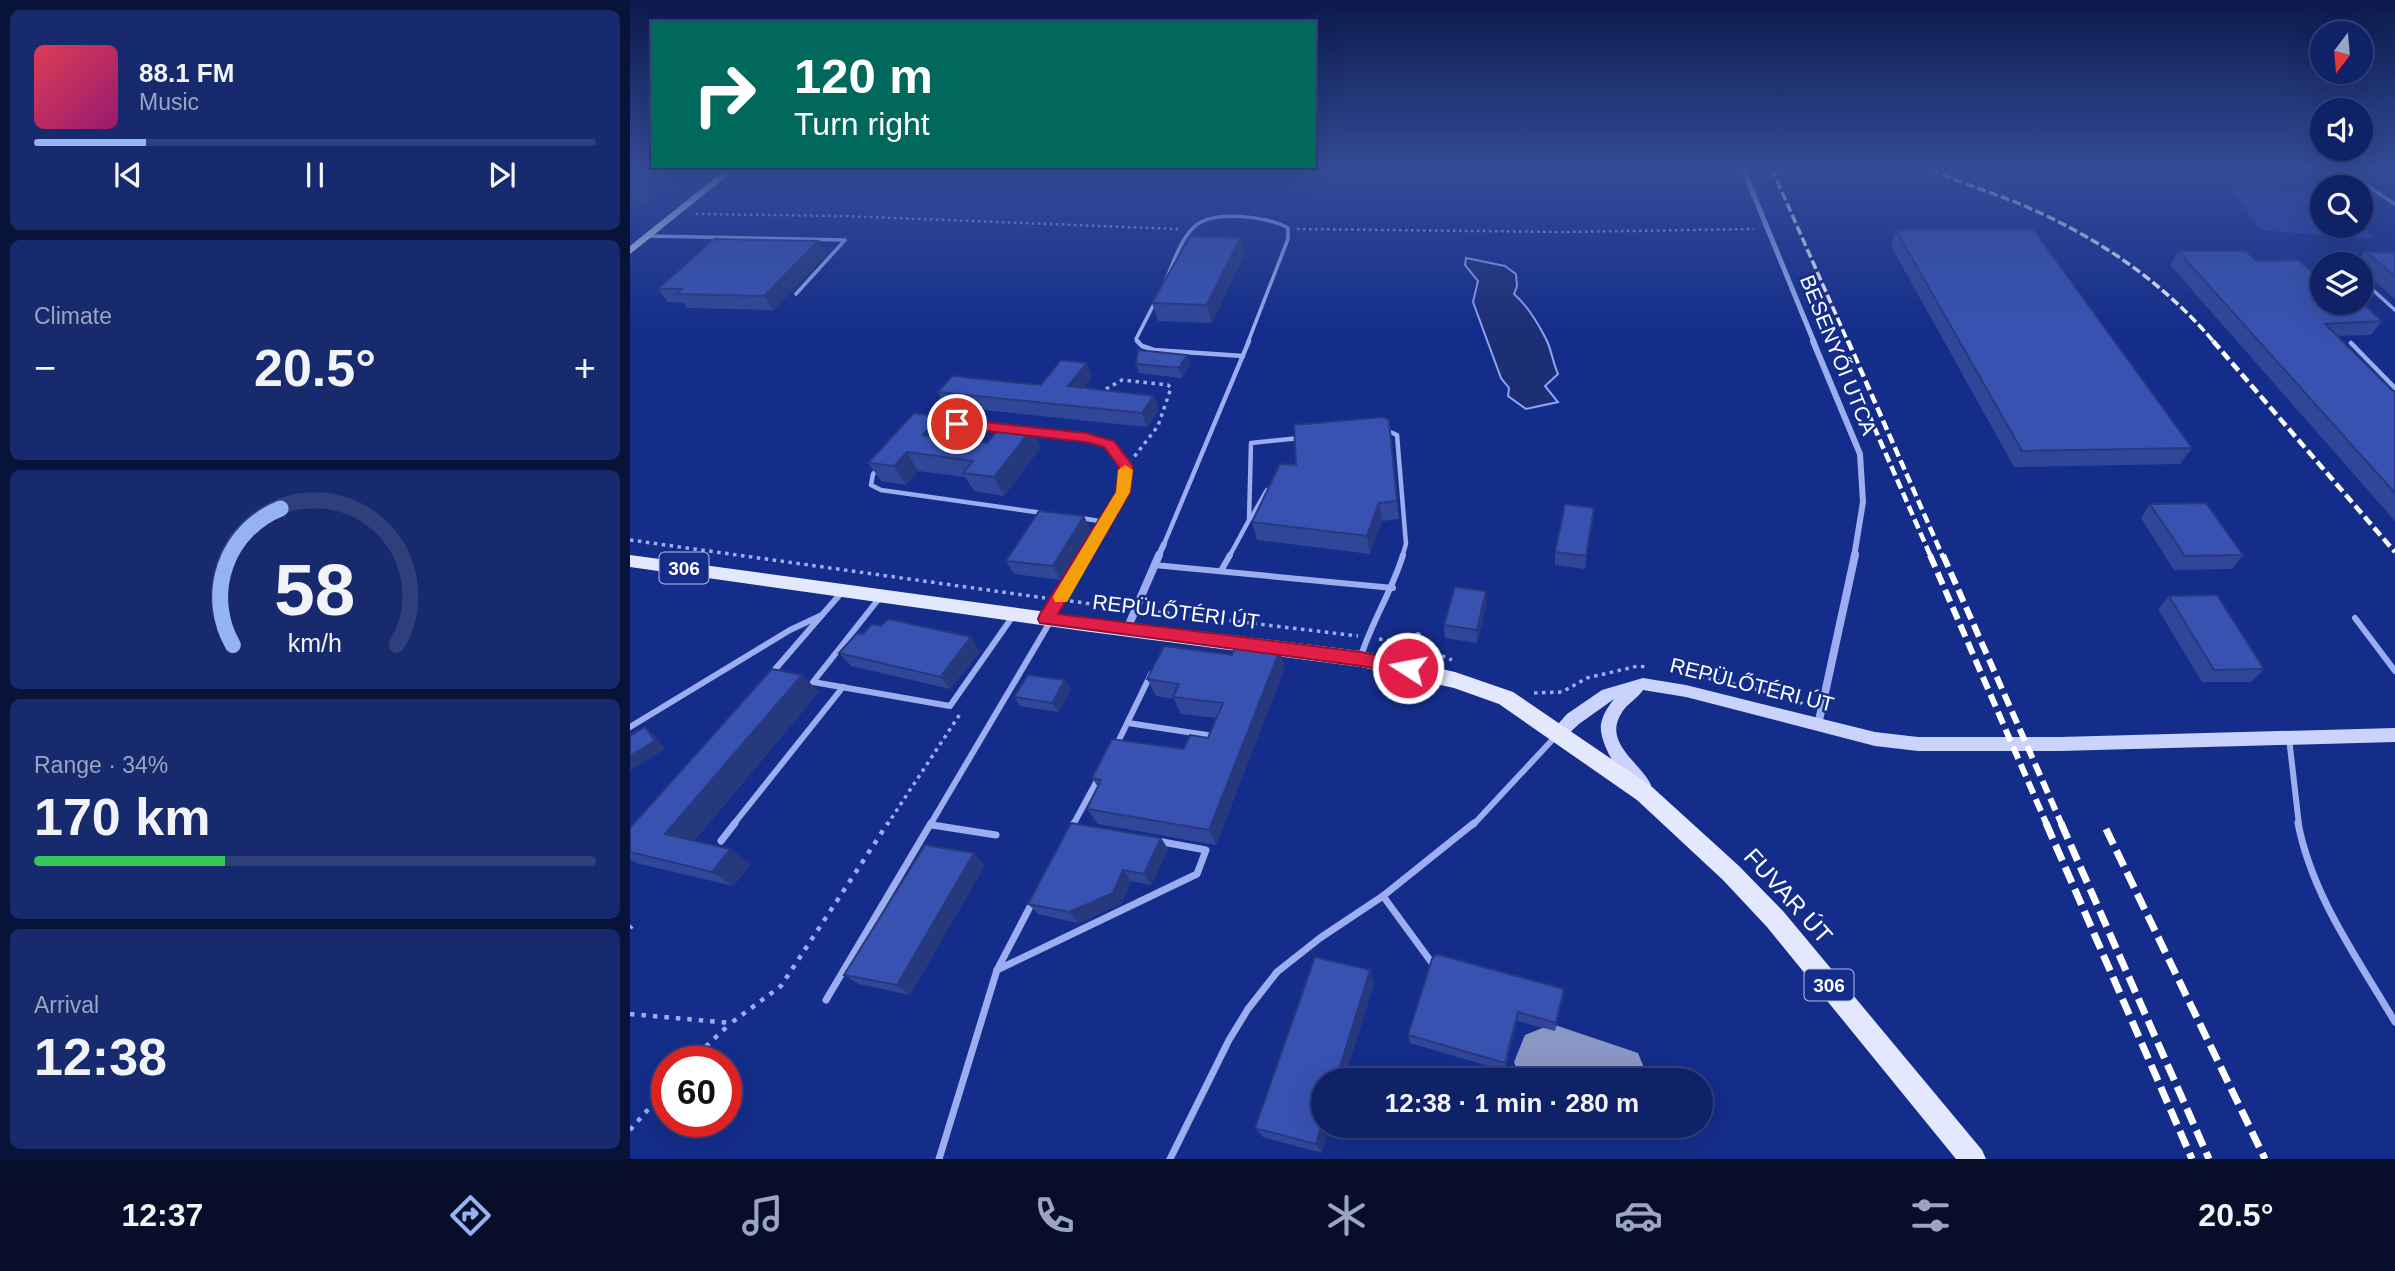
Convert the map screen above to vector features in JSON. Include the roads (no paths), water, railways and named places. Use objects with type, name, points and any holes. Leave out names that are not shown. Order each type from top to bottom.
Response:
[{"type":"main road","name":"REPÜLŐTÉRI ÚT","points":[[630,561],[1127,629],[1168,639],[1361,659],[1408,668],[1506,698],[1558,733]]},
{"type":"main road","name":"FUVAR ÚT","points":[[1558,733],[1610,768],[1676,820],[1775,919],[1973,1159]]},
{"type":"street","points":[[630,251],[665,223]]},
{"type":"street","name":"BESENYŐI UTCA","points":[[1765,223],[1860,454],[1863,502],[1861,527],[1818,725]]},
{"type":"street","points":[[1127,629],[1164,544]]},
{"type":"street","points":[[1643,684],[1619,702],[1614,710],[1607,730],[1608,740],[1625,766],[1676,820]]},
{"type":"street","name":"REPÜLŐTÉRI ÚT","points":[[1558,733],[1607,695],[1643,684],[1686,691],[1875,739],[1934,745],[2395,735]]},
{"type":"lane","points":[[1197,223],[1190,230],[1136,339],[1142,346],[1154,350],[1243,356]]},
{"type":"lane","points":[[1164,544],[1243,356],[1288,239],[1288,229],[1279,223]]},
{"type":"lane","points":[[648,236],[845,240],[796,294]]},
{"type":"lane","points":[[2373,290],[2395,310]]},
{"type":"lane","points":[[2351,343],[2395,388]]},
{"type":"lane","points":[[931,421],[1009,429]]},
{"type":"lane","points":[[1361,659],[1367,637],[1393,588],[1406,544],[1397,435],[1386,430],[1373,431]]},
{"type":"lane","points":[[826,1000],[932,825],[1123,492],[1126,466],[1109,444],[1086,438],[1021,431]]},
{"type":"lane","points":[[1249,520],[1251,443],[1305,438]]},
{"type":"lane","points":[[881,466],[873,474],[871,485],[881,490],[1052,514]]},
{"type":"lane","points":[[1222,569],[1272,482]]},
{"type":"lane","points":[[1079,518],[1105,522]]},
{"type":"lane","points":[[1154,565],[1222,569],[1393,588]]},
{"type":"lane","points":[[765,681],[843,591]]},
{"type":"lane","points":[[881,596],[813,682],[950,706],[1015,614]]},
{"type":"lane","points":[[630,727],[790,630],[822,615]]},
{"type":"lane","points":[[2355,618],[2395,671]]},
{"type":"lane","points":[[1408,668],[1418,635]]},
{"type":"lane","points":[[1110,757],[1154,667]]},
{"type":"lane","points":[[721,841],[843,687]]},
{"type":"lane","points":[[1128,723],[1207,735]]},
{"type":"lane","points":[[1170,1159],[1229,1040],[1248,1009],[1277,972],[1383,896],[1470,828],[1558,733]]},
{"type":"lane","points":[[2289,738],[2294,802],[2307,859],[2323,895],[2395,1022]]},
{"type":"lane","points":[[1067,838],[1104,768]]},
{"type":"lane","points":[[932,825],[996,835]]},
{"type":"lane","points":[[1073,826],[1087,828]]},
{"type":"lane","points":[[997,970],[1197,874],[1206,850],[1153,840]]},
{"type":"lane","points":[[1383,896],[1432,963]]},
{"type":"lane","points":[[939,1159],[997,970],[1035,898]]},
{"type":"railway","points":[[1796,223],[1848,342]]},
{"type":"railway","points":[[2061,223],[2126,262],[2172,299],[2214,342]]},
{"type":"railway","points":[[1848,341],[1943,557]]},
{"type":"railway","points":[[2213,341],[2395,552]]},
{"type":"railway","points":[[1868,413],[1931,557]]},
{"type":"railway","points":[[1930,555],[2047,825]]},
{"type":"railway","points":[[1943,555],[2062,825]]},
{"type":"railway","points":[[2046,823],[2192,1159]]},
{"type":"railway","points":[[2061,823],[2209,1159]]},
{"type":"railway","points":[[2106,829],[2265,1159]]}]
